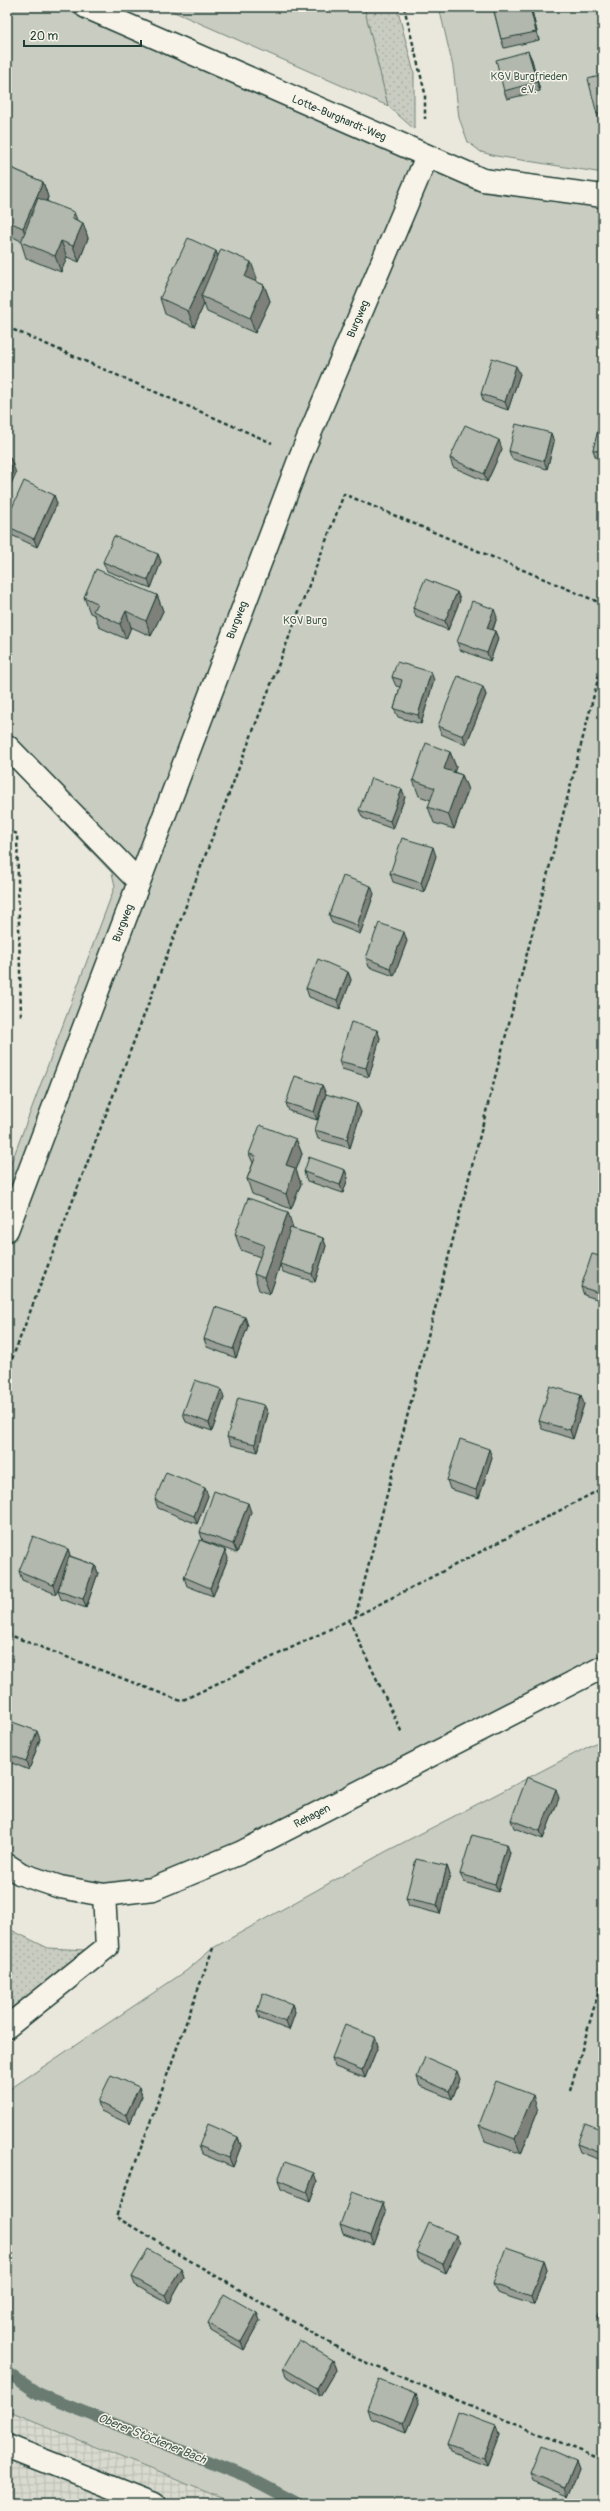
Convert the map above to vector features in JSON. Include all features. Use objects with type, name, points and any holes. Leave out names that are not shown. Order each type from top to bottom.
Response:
[{"type":"street","name":"Lotte-Burghardt-Weg","points":[[86,7],[483,180],[603,196]]},
{"type":"street","name":"Burgweg","points":[[7,1230],[300,456],[427,156]]},
{"type":"street","points":[[7,746],[138,881]]},
{"type":"street","name":"Rehagen","points":[[7,1865],[21,1874],[60,1887],[104,1895],[153,1889],[240,1854],[415,1762],[603,1667]]},
{"type":"street","points":[[7,2027],[106,1947],[104,1895]]},
{"type":"street","points":[[7,2446],[154,2504]]},
{"type":"path","points":[[404,7],[425,93],[427,156]]},
{"type":"path","points":[[7,327],[300,456]]},
{"type":"path","points":[[7,1372],[344,494],[603,604]]},
{"type":"path","points":[[356,1614],[603,660]]},
{"type":"path","points":[[7,829],[17,834],[21,1017]]},
{"type":"path","points":[[7,1634],[181,1701],[349,1620],[356,1614],[603,1488]]},
{"type":"path","points":[[349,1620],[415,1762]]},
{"type":"path","points":[[214,1948],[116,2218],[355,2358],[603,2460]]},
{"type":"path","points":[[570,2091],[603,1976]]},
{"type":"shaded area","points":[[7,2411],[236,2504],[7,2504]]},
{"type":"green space","name":"KGV Burg","points":[[7,7],[85,7],[427,156],[603,196],[603,1667],[240,1853],[104,1895],[7,1865],[7,1174],[115,886],[112,873],[7,763]]},
{"type":"green space","points":[[163,7],[364,7],[388,106]]},
{"type":"green space","points":[[364,7],[397,7],[414,73],[414,129],[388,106]]},
{"type":"green space","name":"KGV Burgfrieden e.V.","points":[[439,7],[603,7],[603,173],[496,156],[481,152],[468,142],[459,118],[453,67]]},
{"type":"green space","points":[[603,1739],[603,2504],[236,2504],[7,2411],[7,2091],[186,1971],[213,1948],[385,1852]]},
{"type":"green space","points":[[7,1928],[48,1948],[86,1950],[7,2019]]},
{"type":"building","points":[[493,7],[530,7],[536,32],[501,39]]},
{"type":"building","points":[[528,51],[537,82],[504,91],[496,60]]},
{"type":"building","points":[[603,75],[603,112],[597,114],[588,79]]},
{"type":"building","points":[[7,166],[43,182],[23,228],[7,221]]},
{"type":"building","points":[[38,198],[74,212],[72,218],[83,223],[73,246],[61,241],[55,256],[21,242]]},
{"type":"building","points":[[188,238],[216,251],[188,311],[160,298]]},
{"type":"building","points":[[221,249],[251,262],[245,277],[264,285],[250,318],[201,296]]},
{"type":"building","points":[[492,358],[516,366],[505,402],[481,394]]},
{"type":"building","points":[[603,414],[603,452],[593,450]]},
{"type":"building","points":[[516,424],[551,433],[544,461],[509,451]]},
{"type":"building","points":[[465,425],[499,440],[484,474],[450,458]]},
{"type":"building","points":[[7,456],[10,457],[7,465]]},
{"type":"building","points":[[24,481],[54,495],[34,539],[7,526],[7,519]]},
{"type":"building","points":[[114,536],[158,554],[148,580],[103,562]]},
{"type":"building","points":[[96,569],[157,595],[146,621],[126,611],[120,624],[93,611],[97,603],[84,597]]},
{"type":"building","points":[[425,579],[457,592],[445,621],[413,608]]},
{"type":"building","points":[[472,601],[494,609],[487,628],[495,631],[487,653],[457,642]]},
{"type":"building","points":[[397,662],[431,672],[418,715],[394,709],[402,680],[392,677]]},
{"type":"building","points":[[458,676],[483,687],[463,736],[438,726]]},
{"type":"building","points":[[426,743],[450,752],[444,769],[462,775],[448,814],[428,807],[435,788],[413,780]]},
{"type":"building","points":[[371,778],[402,789],[390,821],[359,810]]},
{"type":"building","points":[[402,838],[433,847],[421,883],[390,873]]},
{"type":"building","points":[[343,876],[371,886],[357,925],[329,915]]},
{"type":"building","points":[[379,923],[404,932],[390,968],[366,958]]},
{"type":"building","points":[[318,959],[348,972],[337,1000],[306,988]]},
{"type":"building","points":[[351,1022],[377,1030],[366,1068],[339,1061]]},
{"type":"building","points":[[295,1076],[322,1085],[314,1112],[286,1103]]},
{"type":"building","points":[[326,1094],[357,1103],[347,1139],[315,1130]]},
{"type":"building","points":[[260,1125],[296,1139],[286,1165],[295,1168],[286,1194],[247,1179],[256,1156],[249,1154]]},
{"type":"building","points":[[309,1157],[345,1170],[340,1185],[304,1172]]},
{"type":"building","points":[[248,1198],[288,1212],[264,1278],[254,1274],[264,1245],[235,1234]]},
{"type":"building","points":[[290,1228],[323,1238],[312,1274],[280,1264]]},
{"type":"building","points":[[592,1254],[603,1257],[603,1294],[581,1287]]},
{"type":"building","points":[[215,1307],[245,1317],[233,1349],[204,1339]]},
{"type":"building","points":[[195,1380],[221,1389],[209,1423],[183,1413]]},
{"type":"building","points":[[550,1386],[581,1395],[570,1430],[539,1421]]},
{"type":"building","points":[[238,1398],[264,1405],[255,1444],[227,1437]]},
{"type":"building","points":[[460,1439],[489,1449],[476,1490],[447,1480]]},
{"type":"building","points":[[166,1472],[205,1488],[194,1516],[155,1500]]},
{"type":"building","points":[[214,1491],[248,1503],[233,1544],[200,1532]]},
{"type":"building","points":[[33,1536],[68,1549],[53,1585],[19,1571]]},
{"type":"building","points":[[200,1540],[225,1550],[210,1588],[184,1577]]},
{"type":"building","points":[[69,1556],[95,1565],[83,1599],[58,1591]]},
{"type":"building","points":[[7,1720],[37,1731],[26,1761],[7,1754]]},
{"type":"building","points":[[527,1777],[556,1789],[540,1831],[511,1820]]},
{"type":"building","points":[[472,1835],[507,1844],[495,1884],[460,1874]]},
{"type":"building","points":[[416,1859],[447,1866],[437,1905],[406,1898]]},
{"type":"building","points":[[263,1993],[292,2004],[286,2022],[257,2011]]},
{"type":"building","points":[[345,2025],[375,2037],[362,2070],[332,2058]]},
{"type":"building","points":[[425,2057],[457,2071],[449,2091],[417,2077]]},
{"type":"building","points":[[111,2075],[139,2087],[126,2115],[98,2102]]},
{"type":"building","points":[[496,2081],[533,2095],[515,2139],[479,2125]]},
{"type":"building","points":[[585,2123],[603,2130],[603,2154],[577,2144]]},
{"type":"building","points":[[208,2124],[238,2137],[229,2158],[199,2146]]},
{"type":"building","points":[[285,2162],[314,2173],[307,2192],[278,2180]]},
{"type":"building","points":[[352,2192],[383,2203],[371,2236],[340,2225]]},
{"type":"building","points":[[429,2223],[456,2235],[443,2264],[416,2252]]},
{"type":"building","points":[[506,2247],[544,2260],[531,2297],[493,2284]]},
{"type":"building","points":[[148,2249],[181,2268],[165,2295],[132,2277]]},
{"type":"building","points":[[224,2294],[257,2313],[241,2342],[208,2323]]},
{"type":"building","points":[[603,2303],[603,2318],[598,2316]]},
{"type":"building","points":[[299,2340],[333,2360],[317,2388],[283,2368]]},
{"type":"building","points":[[379,2379],[416,2394],[404,2423],[367,2409]]},
{"type":"building","points":[[458,2412],[496,2426],[484,2458],[447,2444]]},
{"type":"building","points":[[541,2446],[576,2461],[565,2487],[530,2473]]},
{"type":"waterway","name":"Oberer Stöckener Bach","points":[[7,2372],[39,2394],[248,2477],[299,2504]]}]
